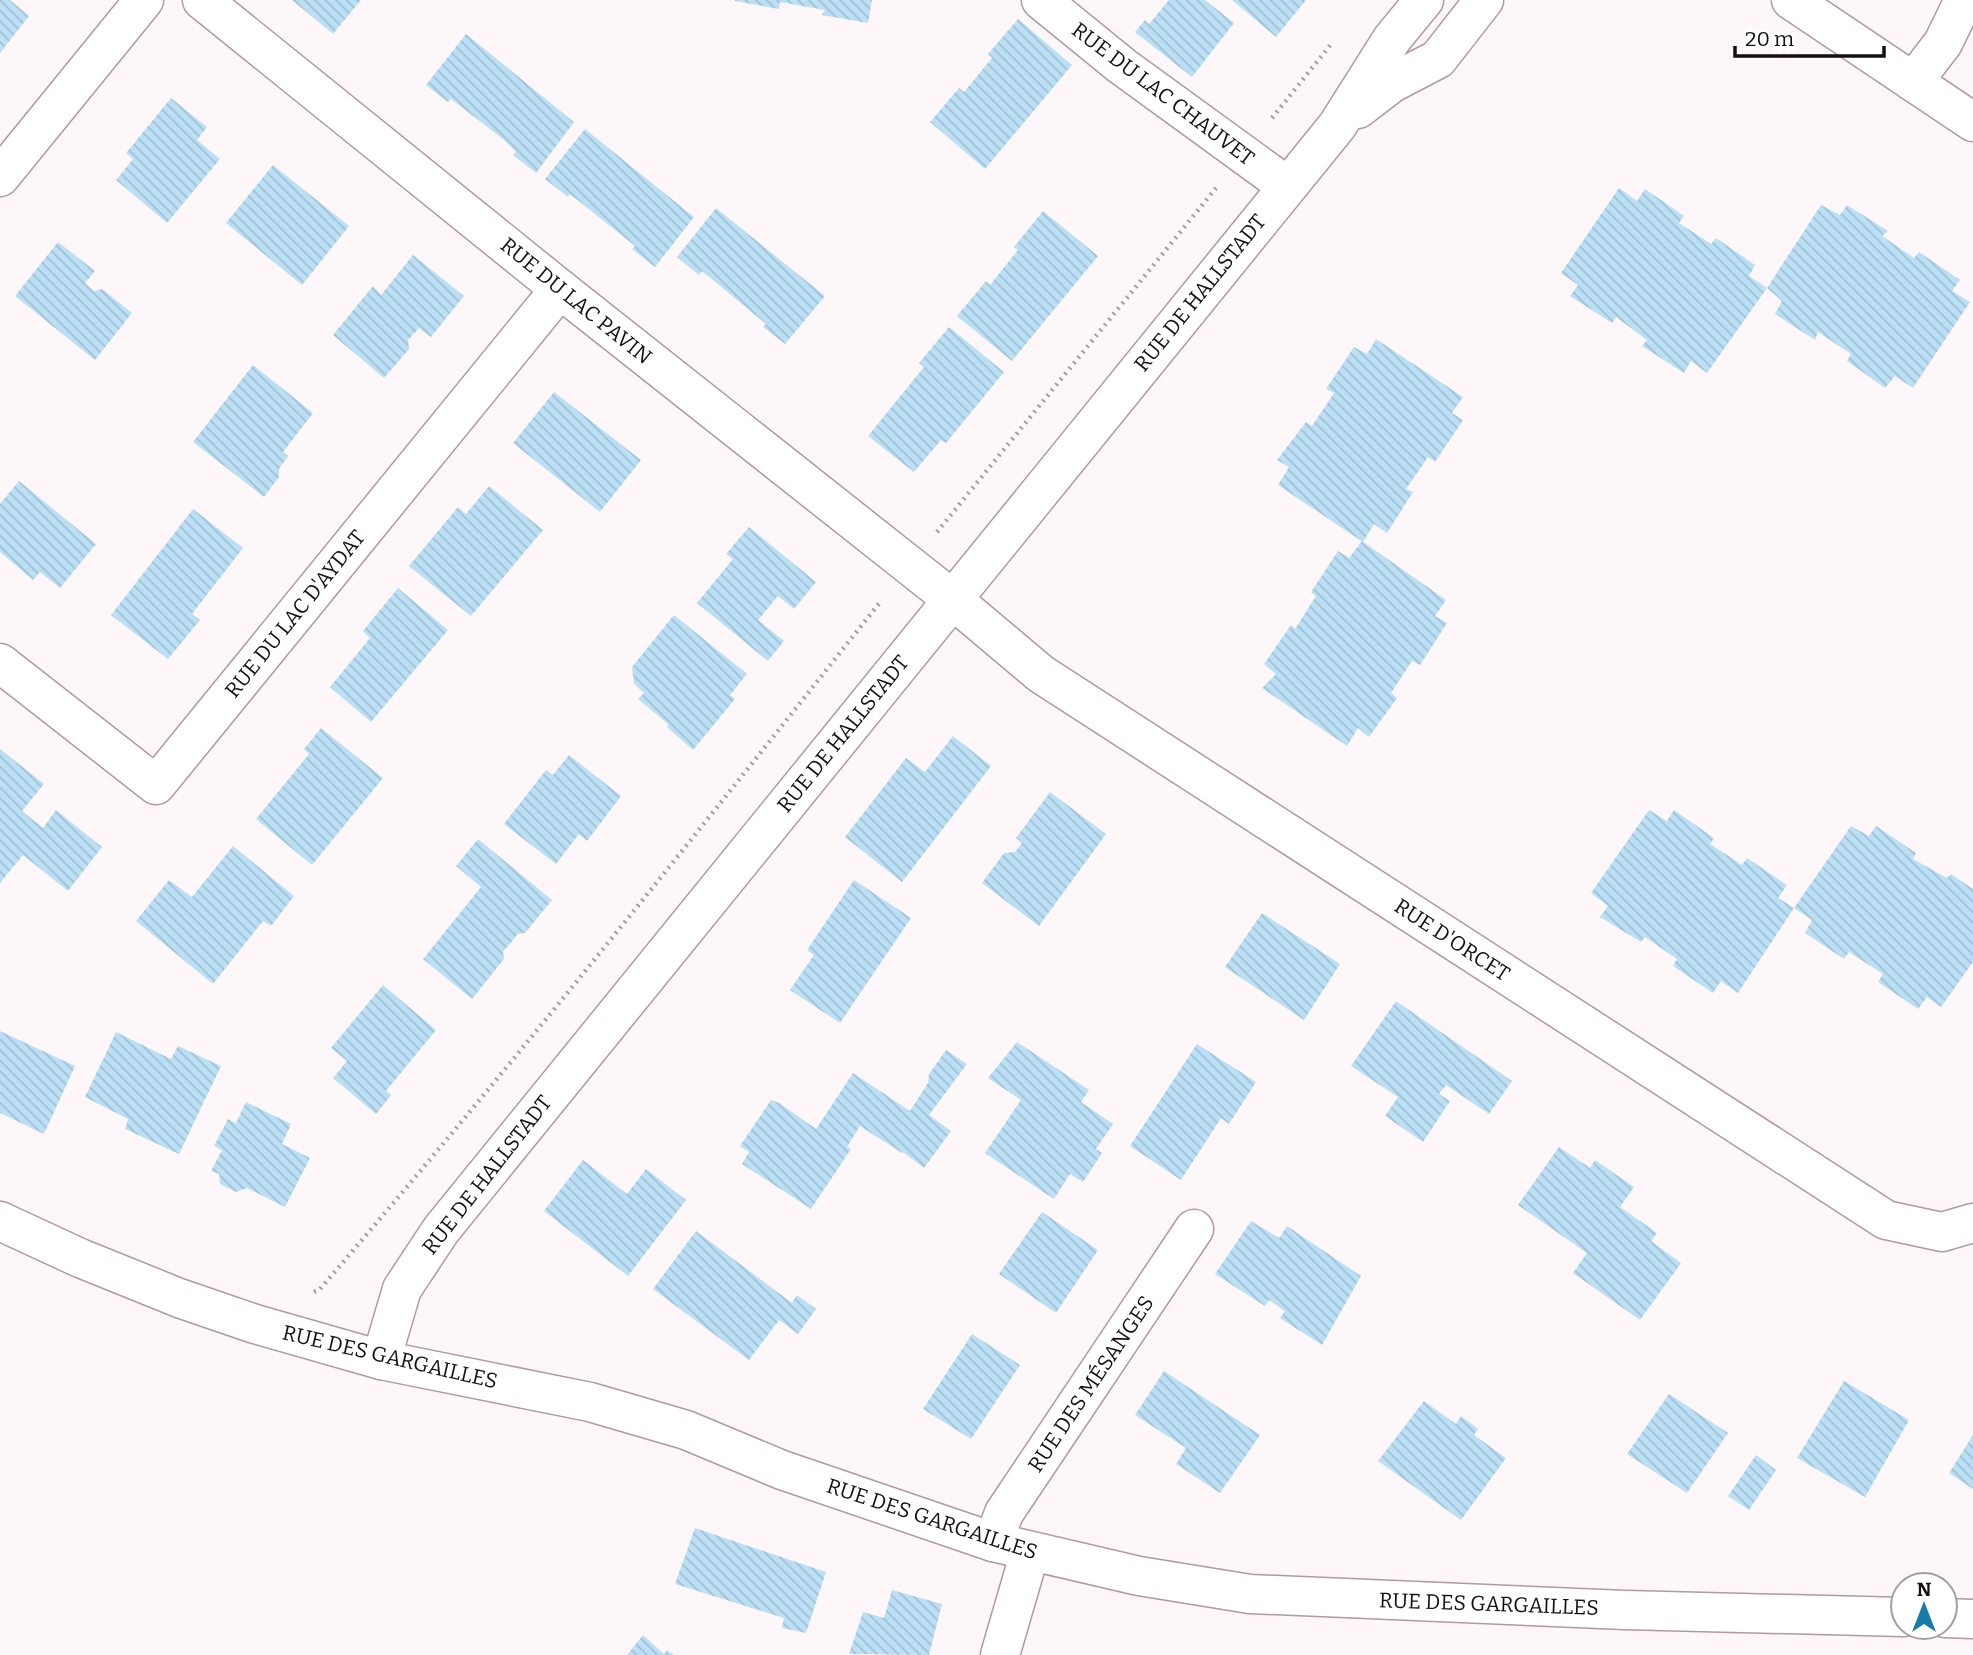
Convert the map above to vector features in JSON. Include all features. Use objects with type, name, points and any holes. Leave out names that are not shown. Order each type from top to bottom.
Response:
[{"type":"street","points":[[0,177],[144,0]]},
{"type":"street","name":"RUE DU LAC PAVIN","points":[[202,0],[560,289],[952,599]]},
{"type":"street","name":"RUE DU LAC CHAUVET","points":[[1041,0],[1122,66],[1287,186]]},
{"type":"street","name":"RUE DE HALLSTADT","points":[[381,1360],[402,1289],[441,1230],[1337,126],[1392,39],[1424,0]]},
{"type":"street","name":"RUE DE HALLSTADT","points":[[1337,126],[1392,82],[1438,59],[1484,0]]},
{"type":"street","points":[[1791,0],[1973,122]]},
{"type":"street","points":[[1913,82],[1944,43],[1964,0]]},
{"type":"street","name":"RUE DU LAC D'AYDAT","points":[[0,663],[156,785],[560,289]]},
{"type":"street","name":"RUE D'ORCET","points":[[952,599],[1041,674],[1886,1220],[1942,1232],[1973,1223]]},
{"type":"street","name":"RUE DES GARGAILLES","points":[[0,1221],[80,1258],[179,1298],[255,1324],[381,1360],[590,1402],[687,1430],[782,1470],[993,1542],[1139,1576],[1250,1594],[1625,1610],[1889,1617]]},
{"type":"street","name":"RUE DES MÉSANGES","points":[[993,1542],[1004,1513],[1194,1229]]},
{"type":"street","points":[[1000,1655],[1030,1552]]},
{"type":"path","points":[[255,1324],[320,1289],[427,1164],[595,960],[1333,41]]},
{"type":"building","points":[[0,0],[10,0],[29,16],[0,53]]},
{"type":"building","points":[[292,0],[361,0],[333,34]]},
{"type":"building","points":[[735,0],[872,0],[868,23],[822,15],[825,10],[780,2],[779,9]]},
{"type":"building","points":[[1169,0],[1205,0],[1234,23],[1192,77],[1135,32],[1145,20],[1149,24]]},
{"type":"building","points":[[1232,0],[1306,0],[1276,37]]},
{"type":"building","points":[[1018,19],[1072,65],[985,169],[930,122],[959,88],[964,92],[992,58],[988,54]]},
{"type":"building","points":[[466,34],[574,122],[536,173],[513,155],[516,152],[503,139],[451,99],[448,102],[426,85]]},
{"type":"building","points":[[171,98],[207,127],[197,140],[220,159],[167,223],[116,180],[133,159],[126,153]]},
{"type":"building","points":[[585,129],[694,217],[655,267],[632,249],[635,246],[570,194],[568,197],[545,179]]},
{"type":"building","points":[[273,165],[349,226],[302,285],[226,223]]},
{"type":"building","points":[[1619,188],[1637,201],[1645,189],[1684,216],[1679,223],[1711,244],[1716,238],[1755,265],[1749,276],[1767,288],[1707,373],[1691,361],[1684,373],[1642,346],[1647,340],[1616,317],[1612,323],[1570,296],[1578,285],[1561,273]]},
{"type":"building","points":[[1821,205],[1840,215],[1847,205],[1888,231],[1882,236],[1914,258],[1919,252],[1960,280],[1952,291],[1970,302],[1913,388],[1895,376],[1885,388],[1847,361],[1851,354],[1818,332],[1815,340],[1775,314],[1782,301],[1767,288]]},
{"type":"building","points":[[716,208],[825,296],[785,344],[763,327],[766,324],[702,271],[699,275],[677,257]]},
{"type":"building","points":[[1043,211],[1098,256],[1012,361],[957,316],[986,281],[990,285],[1018,250],[1014,247]]},
{"type":"building","points":[[58,242],[95,271],[85,283],[94,291],[102,289],[132,313],[95,360],[15,296]]},
{"type":"building","points":[[413,255],[464,296],[431,337],[419,328],[408,340],[409,349],[384,378],[333,335],[373,286],[381,295]]},
{"type":"building","points":[[949,327],[1004,372],[946,443],[941,440],[914,472],[868,436],[924,367],[919,363]]},
{"type":"building","points":[[1376,339],[1463,397],[1452,413],[1463,420],[1435,462],[1428,457],[1406,489],[1413,492],[1387,533],[1374,524],[1363,542],[1278,485],[1289,467],[1277,460],[1306,422],[1312,426],[1334,393],[1326,389],[1354,347],[1367,354]]},
{"type":"building","points":[[253,365],[313,413],[283,452],[288,456],[279,469],[279,477],[264,497],[193,442]]},
{"type":"building","points":[[554,392],[641,460],[600,512],[513,443]]},
{"type":"building","points":[[19,481],[96,544],[60,588],[40,572],[33,580],[0,552],[0,504]]},
{"type":"building","points":[[489,486],[543,530],[471,616],[409,566],[458,507],[466,514]]},
{"type":"building","points":[[193,509],[243,548],[192,614],[200,620],[168,659],[111,615]]},
{"type":"building","points":[[749,527],[816,582],[794,609],[778,596],[758,620],[784,641],[768,661],[697,603],[733,559],[726,554]]},
{"type":"building","points":[[1362,541],[1446,600],[1435,616],[1447,623],[1420,665],[1412,661],[1391,693],[1397,698],[1369,737],[1358,728],[1347,746],[1262,688],[1276,674],[1264,664],[1291,625],[1295,629],[1316,596],[1311,592],[1338,551],[1349,558]]},
{"type":"building","points":[[398,588],[448,630],[371,722],[330,687],[370,638],[363,631]]},
{"type":"building","points":[[674,615],[747,674],[730,695],[735,699],[693,750],[638,699],[644,693],[634,684],[632,667]]},
{"type":"building","points":[[321,728],[383,778],[312,865],[256,819],[309,754],[304,749]]},
{"type":"building","points":[[953,736],[991,766],[902,882],[845,837],[906,758],[925,772]]},
{"type":"building","points":[[0,749],[44,784],[22,811],[43,828],[56,810],[102,847],[68,891],[23,855],[0,883]]},
{"type":"building","points":[[569,755],[621,796],[587,841],[579,834],[556,864],[504,824],[546,770],[553,775]]},
{"type":"building","points":[[1050,792],[1106,834],[1039,926],[982,883],[1004,853],[1015,852],[1022,843],[1016,838]]},
{"type":"building","points":[[1649,810],[1667,821],[1674,810],[1714,838],[1710,844],[1742,865],[1747,858],[1787,885],[1778,898],[1794,908],[1738,993],[1721,981],[1713,993],[1673,966],[1677,959],[1645,937],[1641,942],[1600,917],[1608,906],[1591,893]]},
{"type":"building","points":[[1851,826],[1869,836],[1876,826],[1916,853],[1913,859],[1947,878],[1951,874],[1973,889],[1973,962],[1941,1007],[1927,997],[1918,1009],[1878,982],[1883,974],[1849,952],[1844,959],[1805,933],[1812,920],[1794,908]]},
{"type":"building","points":[[478,839],[552,900],[525,933],[518,934],[503,952],[504,959],[472,999],[423,959],[481,887],[456,866]]},
{"type":"building","points":[[233,846],[294,896],[271,926],[263,921],[213,984],[136,921],[169,880],[192,897]]},
{"type":"building","points":[[854,880],[911,918],[840,1023],[790,990],[814,955],[807,950]]},
{"type":"building","points":[[1262,913],[1340,964],[1304,1020],[1225,967]]},
{"type":"building","points":[[383,985],[436,1030],[386,1091],[391,1095],[376,1114],[333,1078],[347,1061],[331,1048]]},
{"type":"building","points":[[1396,1001],[1512,1081],[1489,1114],[1446,1085],[1439,1094],[1450,1101],[1423,1142],[1385,1116],[1398,1097],[1351,1066]]},
{"type":"building","points":[[0,1031],[75,1066],[44,1134],[0,1113]]},
{"type":"building","points":[[116,1032],[171,1059],[178,1046],[221,1066],[179,1154],[125,1129],[128,1119],[85,1097]]},
{"type":"building","points":[[1017,1042],[1089,1090],[1081,1102],[1113,1124],[1096,1149],[1102,1153],[1083,1182],[1070,1174],[1054,1199],[985,1153],[1021,1100],[988,1078]]},
{"type":"building","points":[[1197,1044],[1256,1082],[1229,1124],[1221,1118],[1181,1180],[1130,1146]]},
{"type":"building","points":[[946,1050],[967,1064],[929,1115],[951,1131],[924,1168],[860,1126],[847,1147],[851,1149],[811,1209],[742,1164],[749,1152],[740,1146],[771,1100],[816,1129],[853,1073],[910,1111],[928,1083],[929,1074]]},
{"type":"building","points":[[246,1102],[291,1124],[282,1144],[310,1158],[285,1207],[247,1188],[236,1192],[220,1184],[219,1174],[211,1171],[222,1150],[214,1146],[228,1119],[236,1123]]},
{"type":"building","points":[[1559,1147],[1590,1168],[1595,1160],[1634,1187],[1620,1207],[1657,1233],[1651,1241],[1681,1263],[1640,1320],[1573,1273],[1587,1253],[1518,1205]]},
{"type":"building","points":[[583,1160],[627,1194],[646,1169],[686,1200],[628,1276],[544,1211]]},
{"type":"building","points":[[1042,1212],[1098,1250],[1056,1313],[999,1274]]},
{"type":"building","points":[[1251,1221],[1279,1238],[1287,1226],[1361,1276],[1322,1345],[1280,1318],[1285,1311],[1269,1300],[1265,1306],[1215,1274]]},
{"type":"building","points":[[696,1231],[792,1303],[797,1295],[816,1309],[798,1334],[779,1320],[749,1360],[653,1289]]},
{"type":"building","points":[[972,1334],[1020,1365],[971,1439],[923,1409]]},
{"type":"building","points":[[1164,1371],[1260,1435],[1220,1493],[1176,1464],[1186,1448],[1135,1415]]},
{"type":"building","points":[[1844,1381],[1909,1420],[1865,1497],[1797,1458]]},
{"type":"building","points":[[1669,1394],[1728,1433],[1687,1493],[1627,1454]]},
{"type":"building","points":[[1424,1401],[1456,1424],[1461,1416],[1478,1429],[1474,1435],[1506,1458],[1461,1520],[1378,1461]]},
{"type":"building","points":[[1973,1435],[1973,1489],[1949,1473]]},
{"type":"building","points":[[1756,1455],[1776,1470],[1749,1510],[1728,1496]]},
{"type":"building","points":[[695,1528],[826,1572],[806,1633],[782,1628],[784,1618],[675,1584]]},
{"type":"building","points":[[892,1590],[942,1604],[929,1655],[849,1654],[863,1612],[884,1618]]},
{"type":"building","points":[[643,1635],[664,1654],[667,1650],[674,1655],[627,1655]]}]
